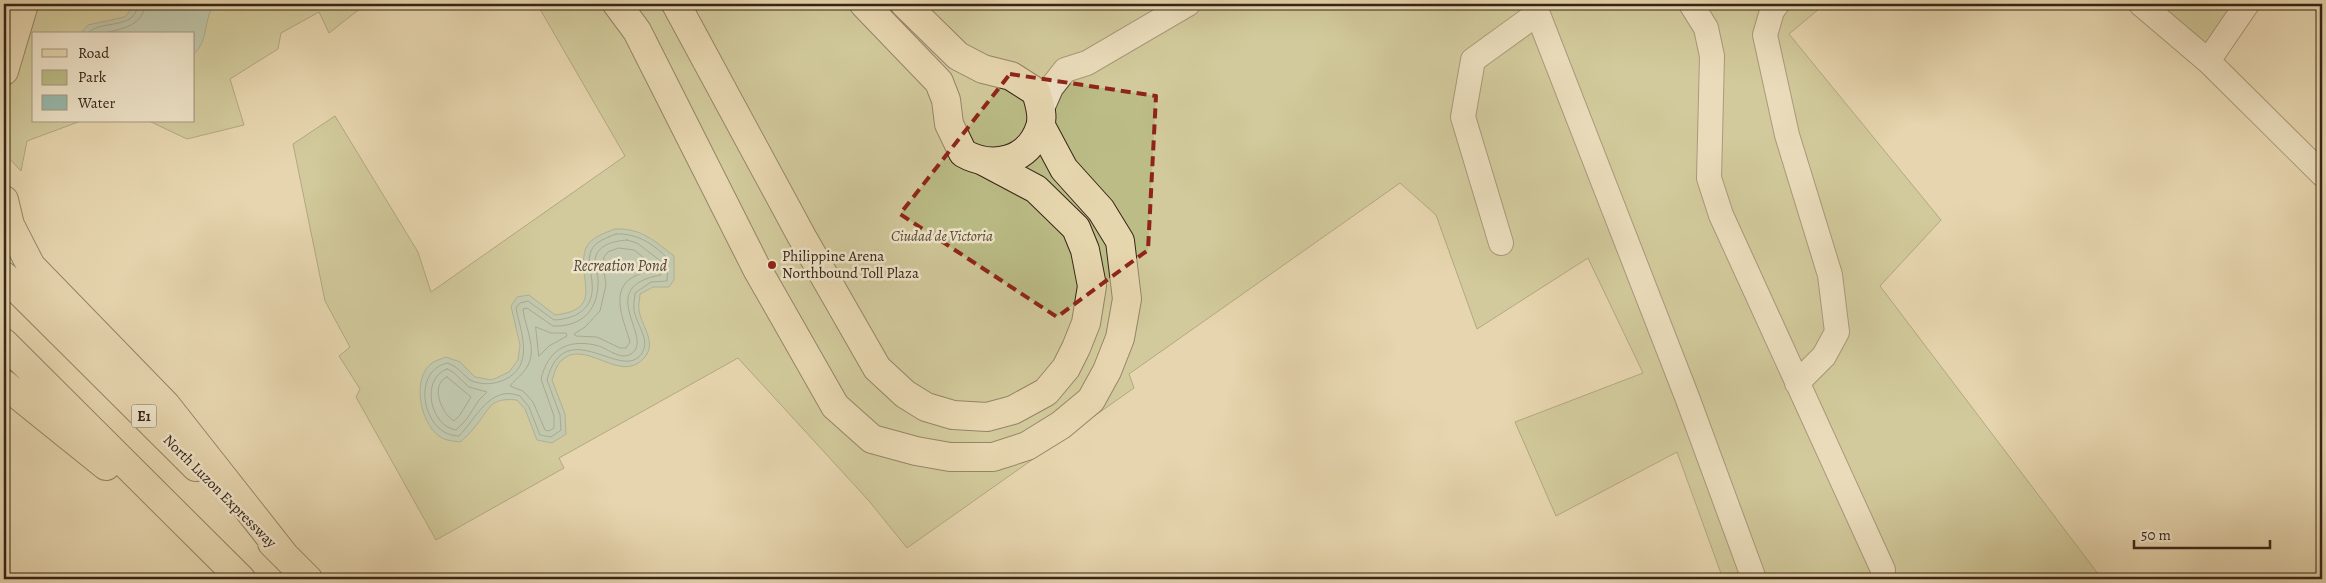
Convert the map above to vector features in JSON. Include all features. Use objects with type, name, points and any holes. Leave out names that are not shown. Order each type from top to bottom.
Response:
[{"type":"main road","points":[[4,71],[24,4]]},
{"type":"main road","points":[[617,4],[637,31],[757,269],[835,406],[872,439],[916,451],[950,457],[993,457],[1027,446],[1061,425],[1091,400],[1107,371],[1120,338],[1127,299],[1120,241],[1101,210],[1064,169],[1041,119],[1036,92],[1011,76],[982,69],[958,56],[905,4]]},
{"type":"main road","points":[[676,4],[802,237],[877,368],[905,394],[926,407],[952,415],[987,417],[1013,410],[1046,392],[1066,368],[1076,348],[1086,324],[1092,286],[1085,250],[1076,228],[1036,189],[985,162],[963,153],[949,124],[946,100],[939,82],[864,4]]},
{"type":"main road","points":[[985,162],[1009,160],[1020,155],[1030,147],[1041,119]]},
{"type":"main road","points":[[4,200],[10,225],[31,266],[166,405],[285,556]]},
{"type":"main road","name":"North Luzon Expressway","points":[[4,276],[308,579]]},
{"type":"main road","points":[[4,343],[242,579]]},
{"type":"main road","points":[[4,384],[220,558]]},
{"type":"street","points":[[1041,119],[1051,88],[1065,70],[1086,63],[1188,4]]},
{"type":"street","points":[[1691,4],[1706,28],[1712,56],[1709,178],[1720,215],[1883,570],[1882,579]]},
{"type":"street","points":[[1777,4],[1772,11],[1765,35],[1787,135],[1830,275],[1837,332],[1824,356],[1797,383]]},
{"type":"street","points":[[2141,4],[2208,60],[2322,174]]},
{"type":"street","points":[[2208,60],[2247,4]]},
{"type":"street","points":[[1501,243],[1463,117],[1473,60],[1536,8],[1687,398],[1754,579]]},
{"type":"highlighted area","points":[[1010,74],[1156,96],[1148,250],[1057,317],[900,214]]},
{"type":"green space","points":[[4,4],[366,4],[329,33],[319,12],[281,33],[278,49],[230,79],[244,125],[187,139],[151,122],[195,122],[195,32],[32,32],[32,122],[78,122],[27,141],[21,171],[4,153]]},
{"type":"green space","name":"Ciudad de Victoria","points":[[537,4],[1825,4],[1789,34],[1941,220],[1880,286],[2102,579],[1723,579],[1677,452],[1556,516],[1515,422],[1643,373],[1588,258],[1477,329],[1436,215],[1400,183],[1129,374],[1134,388],[907,548],[869,501],[738,358],[559,458],[564,468],[436,540],[356,397],[360,389],[339,356],[350,347],[325,301],[293,144],[335,116],[418,252],[431,292],[625,156]]},
{"type":"green space","points":[[2156,4],[2241,4],[2211,50]]},
{"type":"water","points":[[135,4],[214,4],[202,43],[195,53],[195,32],[82,32],[88,25],[125,17]]},
{"type":"water","name":"Recreation Pond","points":[[615,229],[640,233],[674,256],[674,280],[669,287],[653,287],[640,294],[640,316],[649,339],[648,351],[645,357],[635,365],[625,367],[580,354],[570,355],[560,362],[552,380],[565,414],[566,434],[552,443],[537,440],[525,409],[517,400],[495,403],[487,410],[471,432],[460,442],[444,439],[436,434],[424,415],[421,403],[421,380],[425,370],[432,363],[446,357],[460,362],[475,377],[492,380],[509,372],[518,360],[520,345],[511,306],[517,297],[529,295],[555,315],[571,312],[580,306],[585,299],[586,290],[584,259],[586,248],[595,238]]},
{"type":"place","name":"Philippine Arena Northbound Toll Plaza","points":[[772,265]]}]
